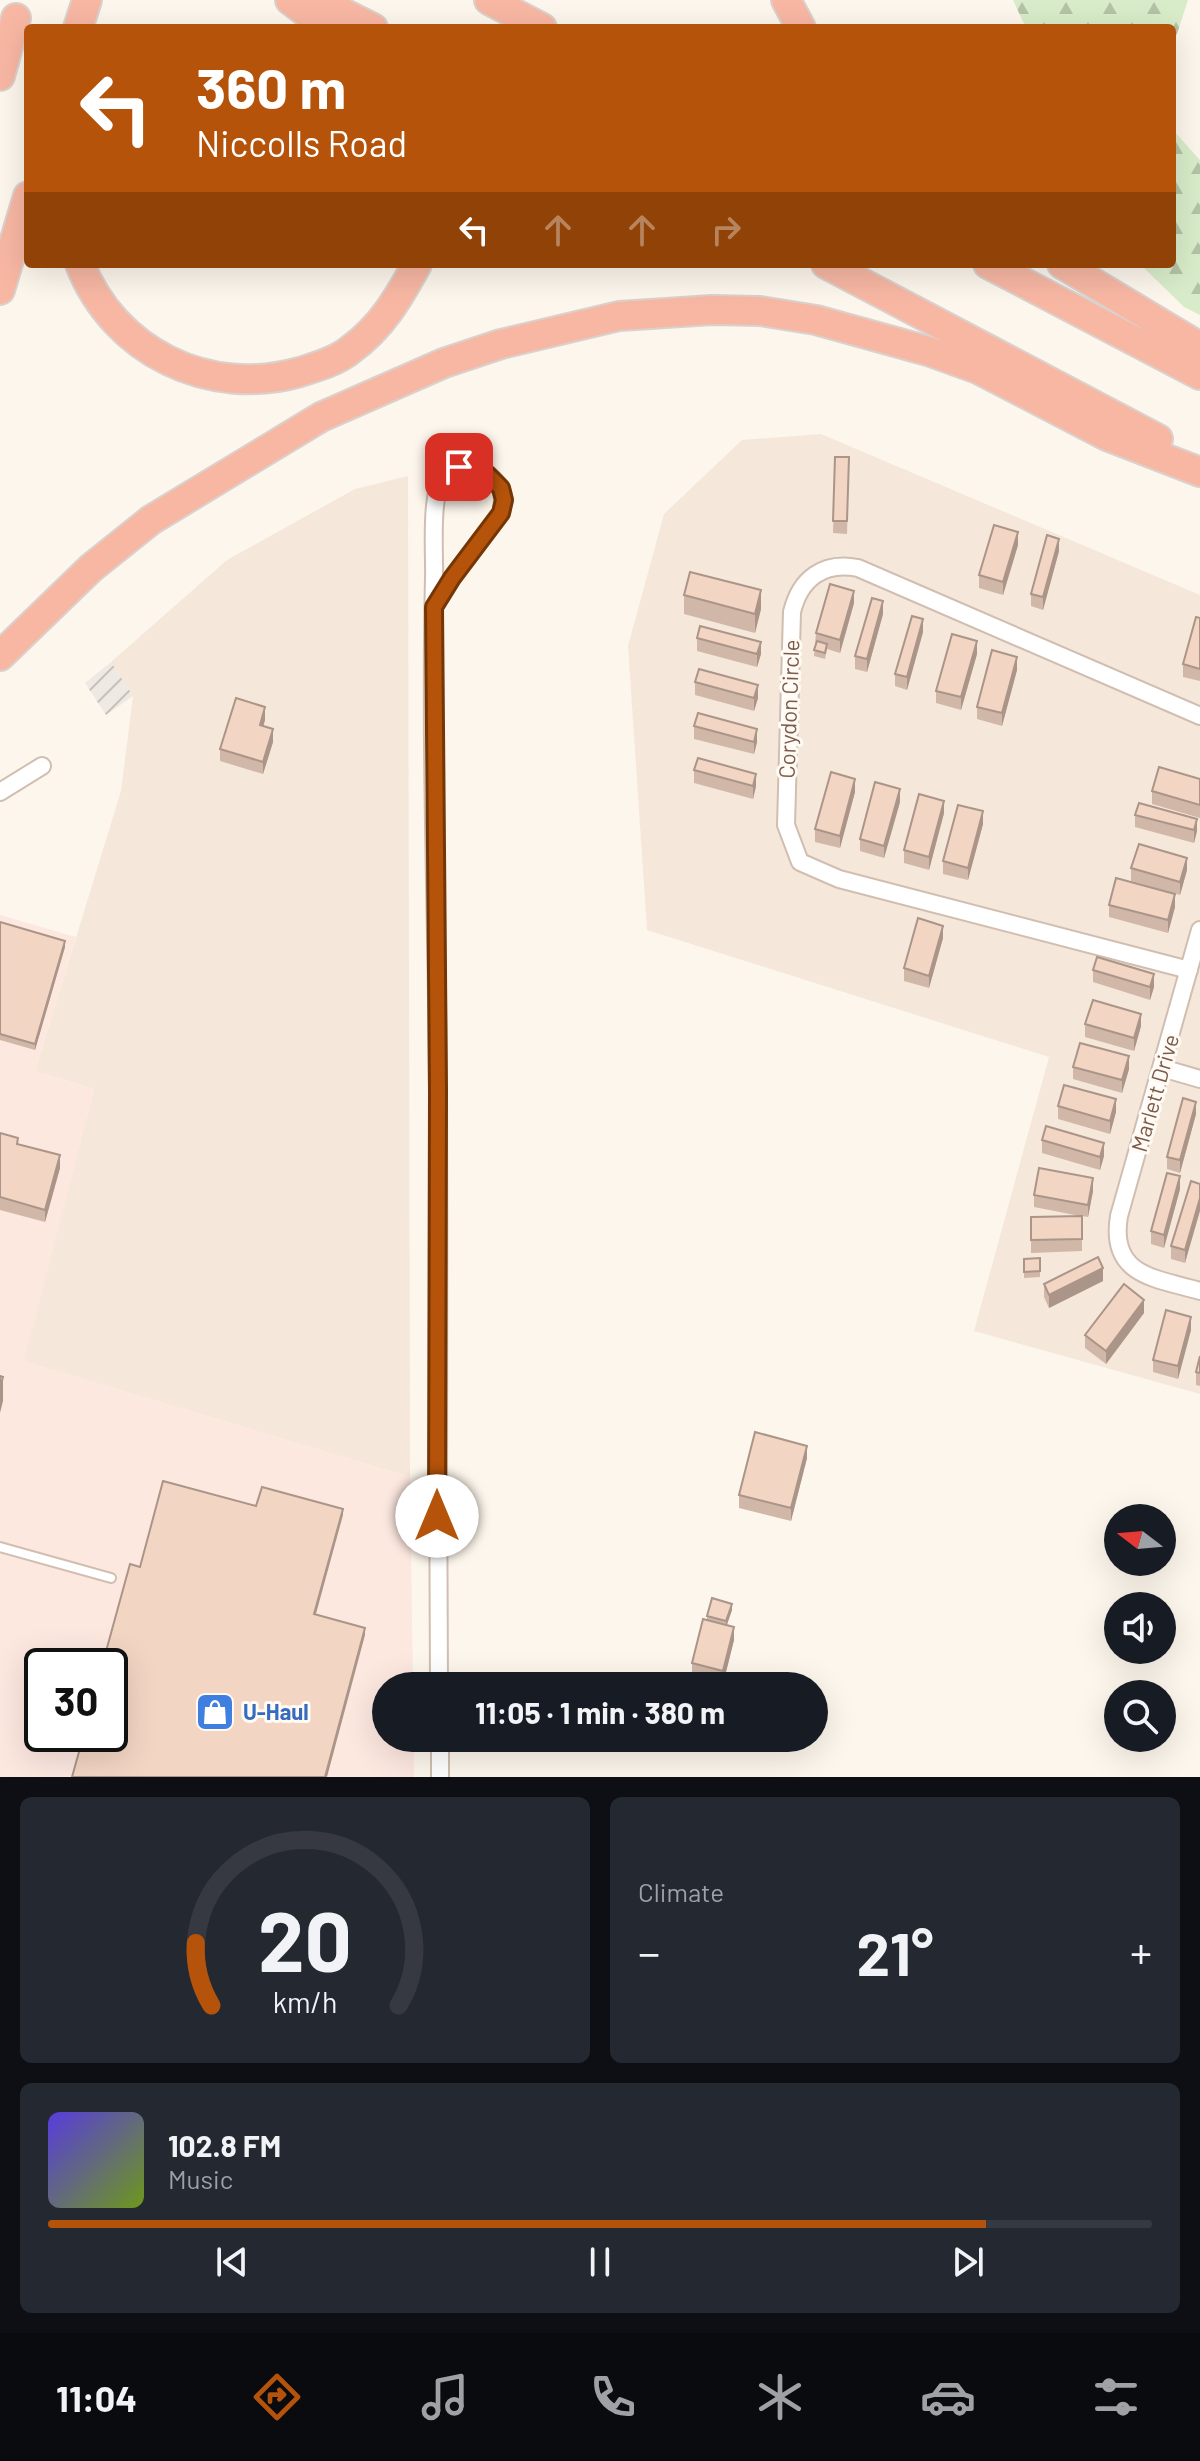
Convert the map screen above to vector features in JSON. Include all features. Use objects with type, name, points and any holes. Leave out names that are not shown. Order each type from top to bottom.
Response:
[{"type":"highway","points":[[80,24],[89,0]]},
{"type":"highway","points":[[89,0],[89,24]]},
{"type":"highway","points":[[290,0],[322,24]]},
{"type":"highway","points":[[317,0],[365,24]]},
{"type":"highway","points":[[489,0],[534,24]]},
{"type":"highway","points":[[786,0],[799,24]]},
{"type":"highway","points":[[0,43],[18,9]]},
{"type":"highway","points":[[0,76],[18,9]]},
{"type":"highway","points":[[0,290],[24,209]]},
{"type":"highway","points":[[82,268],[95,297],[115,323],[146,348],[207,374],[228,379],[255,379],[299,372],[348,352],[377,327],[396,303],[415,268]]},
{"type":"highway","points":[[834,268],[1200,461]]},
{"type":"highway","points":[[996,268],[1200,375]]},
{"type":"highway","points":[[1069,268],[1200,347]]},
{"type":"highway","points":[[0,656],[91,568],[151,520],[321,417],[444,363],[501,344],[619,316],[712,310],[760,311],[816,320],[928,351],[978,369],[1107,436],[1200,472]]},
{"type":"street","points":[[434,607],[501,513],[504,500],[501,488],[487,474],[474,467],[459,467],[445,475],[436,492],[434,607],[439,1672]]},
{"type":"street","name":"Corydon Circle","points":[[1189,970],[839,879],[800,862],[786,825],[792,612],[796,597],[805,582],[826,569],[846,565],[858,568],[1200,716]]},
{"type":"street","points":[[0,792],[42,766]]},
{"type":"street","name":"Marlett Drive","points":[[1200,930],[1116,1233],[1121,1255],[1135,1269],[1147,1276],[1200,1291]]},
{"type":"street","points":[[1162,1068],[1200,1079]]},
{"type":"street","points":[[440,1752],[440,1777]]},
{"type":"lane","points":[[0,1547],[111,1578]]},
{"type":"shaded area","points":[[821,434],[1200,595],[1200,1394],[974,1331],[1049,1057],[647,930],[628,646],[664,514],[742,440]]},
{"type":"shaded area","points":[[408,476],[410,1477],[23,1361],[94,1089],[35,1071],[121,791],[133,696],[111,662],[227,560],[355,489]]},
{"type":"shaded area","points":[[111,662],[133,696],[106,715],[85,683]]},
{"type":"shaded area","points":[[0,915],[76,937],[35,1071],[94,1089],[24,1361],[410,1477],[413,1672],[372,1672],[372,1752],[414,1752],[414,1777],[0,1777]]},
{"type":"green space","points":[[1013,0],[1188,0],[1176,37],[1176,24],[1024,24]]},
{"type":"green space","points":[[1176,133],[1200,160],[1200,315],[1184,307],[1144,268],[1176,268]]},
{"type":"building","points":[[835,457],[849,457],[847,521],[833,521]]},
{"type":"building","points":[[994,525],[1018,532],[1003,582],[979,575]]},
{"type":"building","points":[[1047,535],[1059,539],[1043,597],[1031,594]]},
{"type":"building","points":[[690,572],[761,590],[755,614],[684,595]]},
{"type":"building","points":[[830,584],[854,591],[840,640],[816,633]]},
{"type":"building","points":[[872,598],[883,601],[867,659],[855,656]]},
{"type":"building","points":[[912,616],[923,619],[907,677],[895,674]]},
{"type":"building","points":[[1196,617],[1200,618],[1200,669],[1183,664]]},
{"type":"building","points":[[700,626],[761,642],[757,654],[697,638]]},
{"type":"building","points":[[952,634],[977,641],[961,697],[936,691]]},
{"type":"building","points":[[817,641],[827,644],[825,653],[814,650]]},
{"type":"building","points":[[992,650],[1017,657],[1002,713],[977,707]]},
{"type":"building","points":[[699,669],[758,685],[754,698],[695,682]]},
{"type":"building","points":[[236,698],[265,707],[260,725],[273,729],[263,762],[220,749]]},
{"type":"building","points":[[698,713],[757,729],[754,742],[694,726]]},
{"type":"building","points":[[698,758],[756,774],[753,786],[694,770]]},
{"type":"building","points":[[1159,767],[1200,779],[1200,805],[1152,791]]},
{"type":"building","points":[[831,772],[855,779],[840,836],[815,829]]},
{"type":"building","points":[[875,782],[900,789],[884,846],[860,839]]},
{"type":"building","points":[[919,794],[944,801],[929,857],[904,850]]},
{"type":"building","points":[[1139,803],[1197,819],[1194,830],[1135,815]]},
{"type":"building","points":[[958,805],[983,811],[968,868],[943,861]]},
{"type":"building","points":[[1139,844],[1187,858],[1180,882],[1131,868]]},
{"type":"building","points":[[1116,878],[1175,894],[1168,920],[1109,905]]},
{"type":"building","points":[[918,918],[943,926],[929,976],[904,968]]},
{"type":"building","points":[[0,922],[65,941],[35,1044],[0,1034]]},
{"type":"building","points":[[1097,957],[1154,974],[1150,987],[1093,970]]},
{"type":"building","points":[[1093,1000],[1141,1014],[1134,1038],[1085,1024]]},
{"type":"building","points":[[1080,1043],[1129,1056],[1122,1080],[1073,1067]]},
{"type":"building","points":[[1064,1085],[1116,1099],[1110,1121],[1058,1106]]},
{"type":"building","points":[[1183,1098],[1196,1102],[1180,1160],[1167,1157]]},
{"type":"building","points":[[1046,1126],[1104,1143],[1100,1157],[1042,1140]]},
{"type":"building","points":[[0,1133],[18,1138],[17,1144],[60,1155],[45,1210],[0,1197]]},
{"type":"building","points":[[1039,1168],[1093,1178],[1088,1205],[1034,1195]]},
{"type":"building","points":[[1167,1173],[1180,1176],[1164,1235],[1151,1231]]},
{"type":"building","points":[[1191,1181],[1200,1184],[1200,1198],[1185,1250],[1171,1246]]},
{"type":"building","points":[[1082,1216],[1082,1239],[1031,1240],[1031,1217]]},
{"type":"building","points":[[1098,1257],[1103,1268],[1049,1295],[1044,1284]]},
{"type":"building","points":[[1040,1258],[1040,1271],[1024,1272],[1024,1259]]},
{"type":"building","points":[[1124,1284],[1144,1300],[1106,1351],[1085,1335]]},
{"type":"building","points":[[1166,1310],[1191,1317],[1178,1366],[1153,1360]]},
{"type":"building","points":[[755,1432],[807,1446],[791,1508],[739,1495]]},
{"type":"building","points":[[163,1481],[256,1506],[262,1487],[343,1509],[314,1614],[365,1628],[325,1777],[72,1777],[79,1752],[128,1752],[128,1648],[107,1648],[130,1564],[140,1567]]},
{"type":"building","points":[[712,1598],[732,1604],[726,1621],[707,1616]]},
{"type":"building","points":[[703,1619],[734,1627],[723,1671],[692,1663]]},
{"type":"place","name":"U-Haul","points":[[215,1712]]},
{"type":"route","points":[[437,1516],[434,607],[452,578],[489,532],[501,513],[504,500],[501,488],[487,474],[474,467],[459,467]]}]
